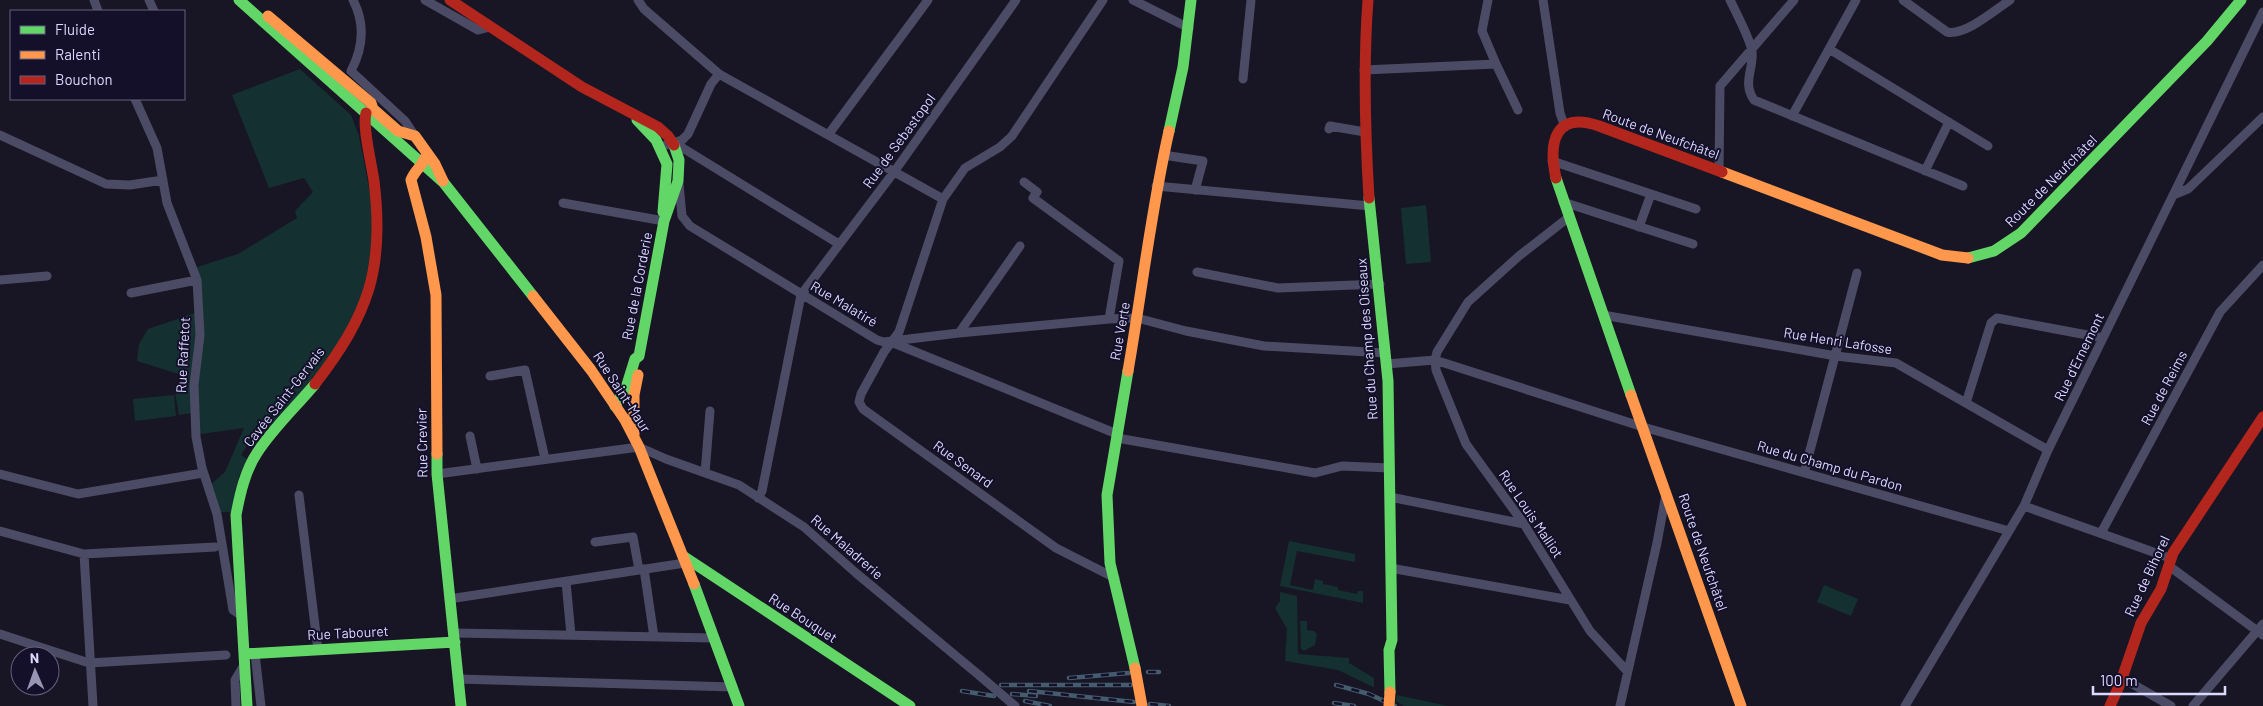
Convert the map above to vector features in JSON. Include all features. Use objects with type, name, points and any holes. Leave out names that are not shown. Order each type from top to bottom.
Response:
[{"type":"street","points":[[239,0],[369,112],[371,103],[250,0]]},
{"type":"street","points":[[425,0],[478,30],[490,27]]},
{"type":"street","points":[[450,0],[554,72],[657,126],[673,142],[839,244]]},
{"type":"street","points":[[638,0],[644,10],[719,74],[943,199]]},
{"type":"street","points":[[828,136],[928,0]]},
{"type":"street","name":"Rue de Sebastopol","points":[[801,295],[894,172],[1016,0]]},
{"type":"street","name":"Rue Senard","points":[[1103,0],[1012,136],[1000,147],[965,168],[943,199],[900,332],[891,341],[861,394],[859,402],[863,409],[1056,548],[1115,578]]},
{"type":"street","points":[[1134,0],[1189,28]]},
{"type":"street","name":"Rue Verte","points":[[1142,706],[1115,578],[1110,563],[1107,495],[1137,318],[1156,186],[1179,92],[1189,28],[1191,0]]},
{"type":"street","points":[[1243,79],[1250,0]]},
{"type":"street","name":"Rue du Champ des Oiseaux","points":[[1368,0],[1364,70],[1365,132],[1370,206],[1380,284],[1388,381],[1392,640],[1389,650],[1389,706]]},
{"type":"street","points":[[1488,0],[1482,31],[1518,110]]},
{"type":"street","points":[[1542,0],[1560,113],[1565,127]]},
{"type":"street","points":[[1730,0],[1752,50],[1748,83],[1751,95],[1758,102],[1963,186]]},
{"type":"street","points":[[1719,171],[1720,86],[1794,0]]},
{"type":"street","points":[[1792,116],[1856,0]]},
{"type":"street","points":[[1903,0],[1947,32],[1953,33],[1967,28],[2010,0]]},
{"type":"street","name":"Route de Neufchâtel","points":[[1741,706],[1563,202],[1552,161],[1554,139],[1565,127],[1582,122],[1610,130],[1942,255],[1966,259],[1991,254],[2010,243],[2028,227],[2207,41],[2241,0]]},
{"type":"street","points":[[358,2],[362,39],[359,56],[351,71],[397,113],[412,130],[414,136]]},
{"type":"street","name":"Rue d'Ernemont","points":[[1905,706],[2024,506],[2048,450],[2263,12]]},
{"type":"street","points":[[1829,48],[1988,146]]},
{"type":"street","points":[[1364,70],[1496,64]]},
{"type":"street","points":[[660,147],[682,140],[688,134],[711,84],[719,74]]},
{"type":"street","name":"Rue Raffetot","points":[[135,100],[156,148],[167,204],[197,280],[200,335],[194,385],[196,436],[203,473],[217,514],[233,610],[242,616]]},
{"type":"street","name":"Rue Saint-Maur","points":[[369,112],[398,131],[414,136],[425,159]]},
{"type":"street","name":"Rue Saint-Maur","points":[[369,112],[440,173],[444,183],[575,350],[634,436],[739,706]]},
{"type":"street","name":"Cavée Saint-Gervais","points":[[247,706],[248,658],[242,616],[236,515],[241,487],[249,467],[258,452],[339,352],[362,311],[370,288],[375,259],[377,217],[376,190],[365,118],[369,112]]},
{"type":"street","name":"Rue de la Corderie","points":[[629,113],[646,128],[660,147],[667,171],[663,210],[664,222]]},
{"type":"street","points":[[2173,195],[2188,190],[2263,117]]},
{"type":"street","points":[[1925,170],[1948,122]]},
{"type":"street","points":[[1329,129],[1330,126],[1365,132]]},
{"type":"street","points":[[0,135],[106,184],[130,185],[163,180]]},
{"type":"street","name":"Rue de la Corderie","points":[[634,436],[634,390],[641,364],[639,356],[664,222],[671,207],[679,161],[673,142]]},
{"type":"street","points":[[1163,155],[1203,161],[1195,190]]},
{"type":"street","name":"Rue Crevier","points":[[425,159],[420,170],[413,174],[411,180],[429,254],[436,295],[437,474],[462,706]]},
{"type":"street","points":[[1552,161],[1696,209]]},
{"type":"street","points":[[667,171],[676,182]]},
{"type":"street","name":"Rue Malatiré","points":[[676,182],[680,184],[684,222],[877,340],[891,341],[909,337],[959,332],[1137,318],[1186,331],[1264,346],[1385,358],[1435,360]]},
{"type":"street","points":[[1024,182],[1037,192],[1033,198],[1119,261],[1109,319]]},
{"type":"street","points":[[1156,186],[1370,206]]},
{"type":"street","points":[[1639,227],[1651,194]]},
{"type":"street","points":[[1563,202],[1693,244]]},
{"type":"street","points":[[563,203],[664,222]]},
{"type":"street","points":[[1435,360],[1436,352],[1468,302],[1519,256],[1569,217]]},
{"type":"street","points":[[959,332],[1020,246]]},
{"type":"street","name":"Rue de Reims","points":[[2101,533],[2220,312],[2263,265]]},
{"type":"street","points":[[1197,272],[1278,288],[1380,284]]},
{"type":"street","points":[[1804,473],[1857,273]]},
{"type":"street","points":[[0,280],[47,276]]},
{"type":"street","points":[[131,293],[197,280]]},
{"type":"street","points":[[758,498],[764,483],[801,295]]},
{"type":"street","name":"Rue Henri Lafosse","points":[[1604,315],[1836,356],[1896,364],[2048,450]]},
{"type":"street","points":[[1966,403],[1991,323],[1997,318],[2103,338]]},
{"type":"street","points":[[891,341],[1117,436],[1314,473],[1342,466],[1390,468]]},
{"type":"street","name":"Rue de la Corderie","points":[[615,406],[626,388],[635,360],[639,356]]},
{"type":"street","name":"Rue du Champ du Pardon","points":[[1435,360],[1643,427],[2008,531]]},
{"type":"street","name":"Rue Louis Malliot","points":[[1435,360],[1436,370],[1466,444],[1524,524],[1590,631],[1627,671]]},
{"type":"street","points":[[490,376],[525,370],[545,459]]},
{"type":"street","points":[[705,473],[710,411]]},
{"type":"street","name":"Rue de Bihorel","points":[[2110,706],[2141,623],[2157,597],[2169,562],[2214,487],[2261,425]]},
{"type":"street","points":[[470,436],[477,469]]},
{"type":"street","points":[[437,474],[638,446]]},
{"type":"street","name":"Rue Maladrerie","points":[[638,446],[738,485],[804,527],[1015,706]]},
{"type":"street","points":[[0,474],[78,494],[203,473]]},
{"type":"street","points":[[1620,706],[1657,543],[1666,494]]},
{"type":"street","points":[[299,495],[318,650]]},
{"type":"street","points":[[1390,497],[1524,524]]},
{"type":"street","points":[[2024,506],[2101,533],[2169,562],[2261,630],[2193,706]]},
{"type":"street","points":[[0,531],[84,554],[215,547]]},
{"type":"street","points":[[595,542],[633,537],[642,570],[654,637]]},
{"type":"street","points":[[84,554],[93,706]]},
{"type":"street","points":[[449,598],[642,570],[683,558]]},
{"type":"street","name":"Rue Bouquet","points":[[683,558],[910,706]]},
{"type":"street","points":[[1390,568],[1570,600]]},
{"type":"street","points":[[566,582],[571,635]]},
{"type":"street","points":[[0,634],[89,663],[226,655]]},
{"type":"street","points":[[454,637],[571,635],[714,638]]},
{"type":"street","name":"Rue Tabouret","points":[[248,658],[454,637]]},
{"type":"street","points":[[236,706],[235,680],[248,658]]},
{"type":"street","points":[[248,658],[261,706]]},
{"type":"street","points":[[2122,678],[2171,706]]},
{"type":"street","points":[[458,679],[732,687]]},
{"type":"green space","points":[[300,69],[351,115],[359,136],[371,198],[370,260],[359,309],[336,349],[261,441],[254,447],[248,444],[241,455],[247,459],[239,476],[232,512],[218,512],[210,485],[225,472],[244,428],[201,434],[192,413],[179,415],[174,387],[187,385],[185,376],[137,361],[139,344],[148,329],[201,311],[197,267],[238,254],[297,218],[295,211],[313,192],[304,178],[269,188],[232,95]]},
{"type":"green space","points":[[1426,205],[1431,262],[1406,264],[1401,208]]},
{"type":"green space","points":[[174,395],[176,416],[135,421],[133,399]]},
{"type":"green space","points":[[1289,541],[1355,554],[1355,562],[1297,551],[1290,585],[1313,590],[1315,579],[1323,581],[1323,584],[1338,587],[1338,590],[1357,594],[1358,591],[1363,591],[1363,603],[1280,586]]},
{"type":"green space","points":[[1824,585],[1858,599],[1851,616],[1817,602]]},
{"type":"green space","points":[[1280,592],[1297,596],[1298,654],[1349,658],[1349,663],[1374,678],[1373,687],[1338,670],[1285,661],[1287,629],[1275,608],[1280,601]]},
{"type":"green space","points":[[1300,621],[1307,621],[1307,630],[1314,631],[1317,634],[1315,645],[1304,651],[1301,649]]},
{"type":"green space","points":[[1397,695],[1448,706],[1404,706],[1396,701]]},
{"type":"railway","points":[[1148,672],[1159,672]]},
{"type":"railway","points":[[1069,678],[1129,673]]},
{"type":"railway","points":[[1001,685],[1131,685]]},
{"type":"railway","points":[[1336,685],[1369,694],[1395,706]]},
{"type":"railway","points":[[962,691],[994,696]]},
{"type":"railway","points":[[1029,691],[1134,702]]},
{"type":"railway","points":[[1012,694],[1036,696]]},
{"type":"railway","points":[[1025,701],[1050,706]]},
{"type":"railway","points":[[1334,703],[1354,706]]},
{"type":"railway","points":[[1150,704],[1169,706]]},
{"type":"traffic: fast","points":[[239,0],[444,183],[533,296]]},
{"type":"traffic: fast","points":[[1169,131],[1183,67],[1191,0]]},
{"type":"traffic: fast","points":[[1968,258],[1994,251],[2021,233],[2207,41],[2241,0]]},
{"type":"traffic: fast","points":[[637,120],[656,140],[667,164],[663,212]]},
{"type":"traffic: fast","points":[[615,406],[626,388],[635,359],[639,356],[664,221],[678,181],[679,160],[674,145]]},
{"type":"traffic: fast","points":[[1556,178],[1631,395]]},
{"type":"traffic: fast","points":[[1369,198],[1388,381],[1392,640],[1389,650],[1390,692]]},
{"type":"traffic: fast","points":[[1128,371],[1107,495],[1110,563],[1135,668]]},
{"type":"traffic: fast","points":[[247,706],[236,515],[241,491],[253,460],[263,444],[315,384]]},
{"type":"traffic: fast","points":[[437,454],[437,474],[461,706]]},
{"type":"traffic: fast","points":[[683,556],[910,706]]},
{"type":"traffic: fast","points":[[694,584],[739,706]]},
{"type":"traffic: fast","points":[[244,654],[455,642]]},
{"type":"traffic: slow","points":[[268,16],[371,103],[373,109],[398,131],[415,136],[435,164],[443,181]]},
{"type":"traffic: slow","points":[[1128,371],[1152,221],[1169,131]]},
{"type":"traffic: slow","points":[[427,153],[411,180],[426,237],[436,295],[437,454]]},
{"type":"traffic: slow","points":[[1722,172],[1942,255],[1968,258]]},
{"type":"traffic: slow","points":[[533,296],[591,370],[625,420],[639,447],[694,584]]},
{"type":"traffic: slow","points":[[634,435],[634,395],[638,375]]},
{"type":"traffic: slow","points":[[1631,395],[1741,706]]},
{"type":"traffic: slow","points":[[1135,668],[1142,706]]},
{"type":"traffic: slow","points":[[1389,706],[1390,692]]},
{"type":"traffic: jam","points":[[450,0],[582,87],[658,127],[674,145]]},
{"type":"traffic: jam","points":[[1368,0],[1365,99],[1369,198]]},
{"type":"traffic: jam","points":[[315,384],[348,336],[360,313],[374,266],[377,241],[377,212],[366,136],[366,113]]},
{"type":"traffic: jam","points":[[1556,178],[1553,153],[1554,142],[1558,133],[1564,126],[1584,122],[1722,172]]},
{"type":"traffic: jam","points":[[2110,706],[2120,684],[2141,623],[2161,589],[2173,553],[2263,417]]}]
